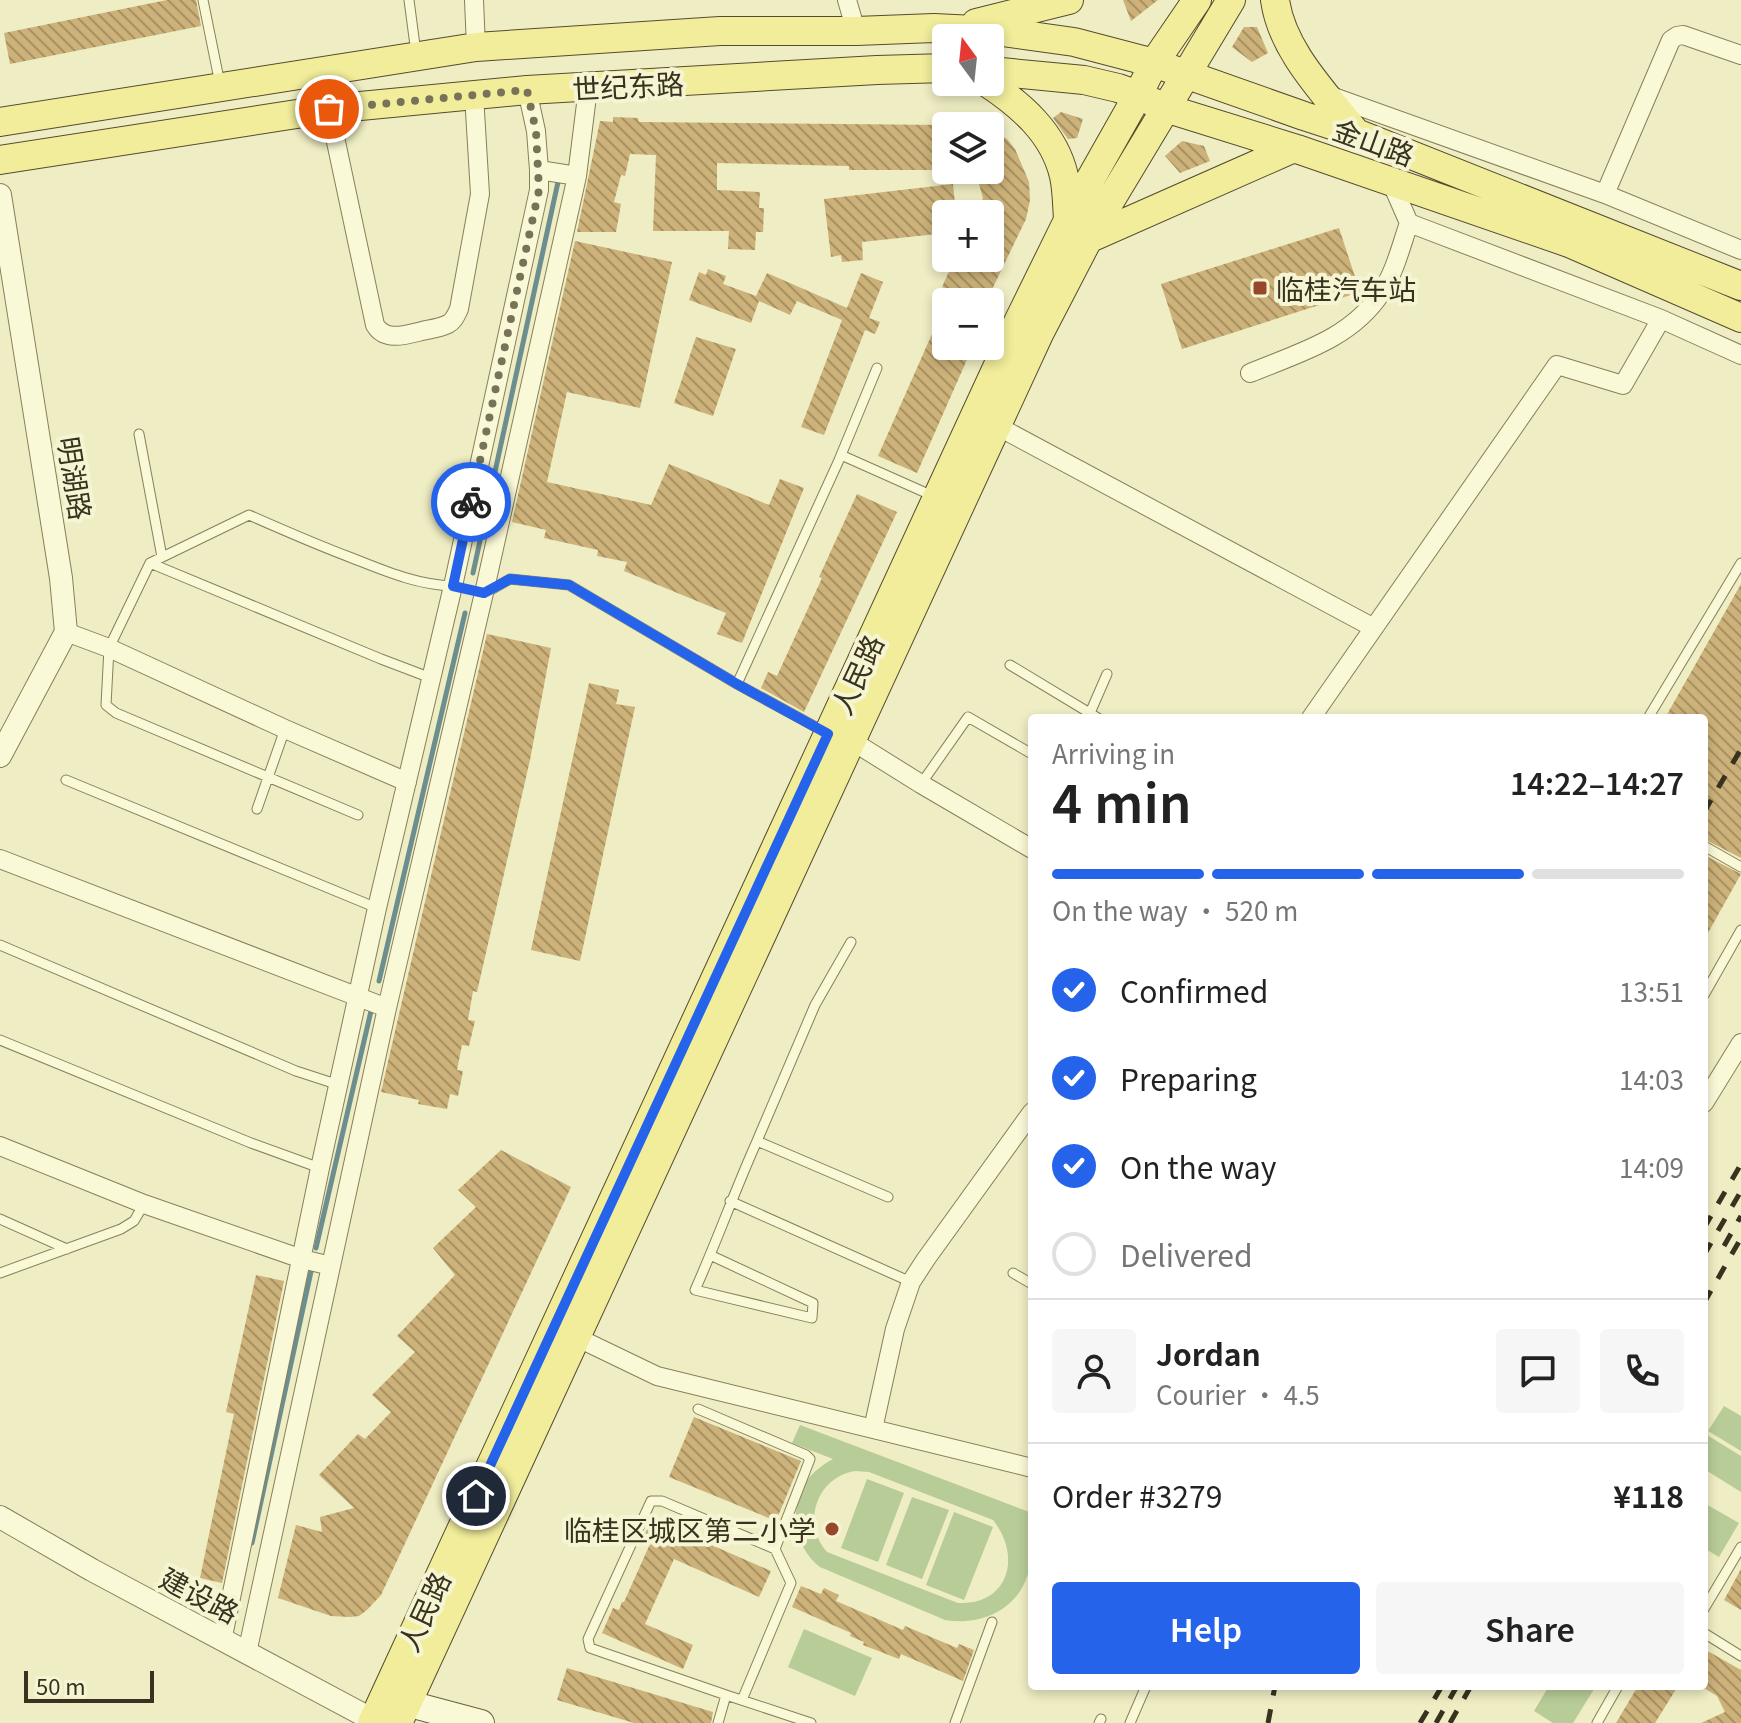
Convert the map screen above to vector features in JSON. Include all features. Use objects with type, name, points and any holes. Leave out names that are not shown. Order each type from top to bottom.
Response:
[{"type":"main road","points":[[961,24],[1012,0]]},
{"type":"main road","points":[[969,24],[1069,0]]},
{"type":"main road","points":[[1029,327],[1154,63],[1197,0]]},
{"type":"main road","points":[[1078,229],[1165,108],[1231,0]]},
{"type":"main road","points":[[1275,0],[1287,37],[1300,61],[1356,133]]},
{"type":"main road","name":"世纪东路","points":[[0,122],[476,47],[720,31],[932,29]]},
{"type":"main road","name":"金山路","points":[[1004,32],[1074,42],[1154,63],[1356,133],[1741,286]]},
{"type":"main road","name":"世纪东路","points":[[0,160],[329,109],[527,90],[932,68]]},
{"type":"main road","name":"金山路","points":[[1004,72],[1084,80],[1138,95],[1165,108],[1294,148],[1569,243],[1741,318]]},
{"type":"main road","points":[[1004,94],[1044,131],[1064,177],[1078,229]]},
{"type":"main road","points":[[1078,229],[1294,148]]},
{"type":"main road","name":"人民路","points":[[386,1714],[840,737],[997,426],[1029,327]]},
{"type":"main road","name":"人民路","points":[[386,1714],[576,1337],[840,737],[938,498],[1029,327]]},
{"type":"main road","points":[[386,1714],[481,1723]]},
{"type":"street","points":[[474,0],[476,47]]},
{"type":"street","points":[[847,0],[856,31]]},
{"type":"street","points":[[1605,194],[1671,40],[1683,35],[1741,55]]},
{"type":"street","points":[[247,1653],[387,1008],[577,176],[588,88]]},
{"type":"street","points":[[222,1641],[320,1168],[453,586],[539,190],[536,131],[527,90]]},
{"type":"street","points":[[1326,94],[1605,194],[1741,250]]},
{"type":"street","points":[[329,109],[375,325],[379,332],[386,335],[402,335],[446,325],[455,318],[459,309],[480,194],[474,95]]},
{"type":"street","points":[[539,170],[577,176]]},
{"type":"street","points":[[1250,373],[1331,339],[1354,324],[1382,292],[1409,223],[1391,182]]},
{"type":"street","name":"明湖路","points":[[0,195],[5,250],[61,578],[66,632]]},
{"type":"street","points":[[1409,223],[1661,319],[1741,355]]},
{"type":"street","points":[[1314,714],[1557,365],[1623,385],[1661,319]]},
{"type":"street","points":[[997,426],[1374,628]]},
{"type":"street","points":[[453,586],[484,593]]},
{"type":"street","points":[[0,756],[66,632],[109,648],[407,782]]},
{"type":"street","points":[[840,737],[1028,847]]},
{"type":"street","points":[[0,859],[387,1008]]},
{"type":"street","points":[[1708,1097],[1741,1043]]},
{"type":"street","points":[[873,1429],[895,1329],[911,1282],[1028,1118]]},
{"type":"street","points":[[0,1146],[144,1204],[302,1259],[331,1266]]},
{"type":"street","points":[[576,1337],[657,1376],[1028,1467]]},
{"type":"street","name":"建设路","points":[[0,1517],[222,1641],[386,1714]]},
{"type":"lane","points":[[203,0],[220,87]]},
{"type":"lane","points":[[409,0],[417,57]]},
{"type":"lane","points":[[737,684],[877,368]]},
{"type":"lane","points":[[139,434],[162,557]]},
{"type":"lane","points":[[841,455],[938,498]]},
{"type":"lane","points":[[358,815],[109,709],[106,705],[109,648],[150,563],[249,515],[387,572],[431,585],[453,586]]},
{"type":"lane","points":[[150,563],[431,678]]},
{"type":"lane","points":[[1650,714],[1741,563]]},
{"type":"lane","points":[[484,593],[510,579],[569,585],[737,684],[840,737]]},
{"type":"lane","points":[[1010,665],[1092,714]]},
{"type":"lane","points":[[1094,714],[1107,674]]},
{"type":"lane","points":[[921,784],[968,717],[1028,752]]},
{"type":"lane","points":[[257,809],[285,729]]},
{"type":"lane","points":[[66,780],[377,908]]},
{"type":"lane","points":[[1708,848],[1741,867]]},
{"type":"lane","points":[[1708,988],[1741,930]]},
{"type":"lane","points":[[710,1255],[813,1303],[812,1318],[695,1290],[815,1005],[851,942]]},
{"type":"lane","points":[[0,945],[283,1066],[339,1085]]},
{"type":"lane","points":[[0,1040],[251,1143],[320,1168]]},
{"type":"lane","points":[[757,1141],[888,1197]]},
{"type":"lane","points":[[730,1201],[911,1282]]},
{"type":"lane","points":[[0,1273],[128,1226],[144,1204]]},
{"type":"lane","points":[[0,1219],[67,1249]]},
{"type":"lane","points":[[1013,1273],[1028,1282]]},
{"type":"lane","points":[[698,1409],[810,1459],[775,1549]]},
{"type":"lane","points":[[742,1700],[791,1583],[775,1549],[662,1501],[651,1501],[588,1639],[590,1648],[726,1695],[811,1723]]},
{"type":"lane","points":[[1708,1602],[1741,1547]]},
{"type":"lane","points":[[955,1723],[992,1622]]},
{"type":"lane","points":[[1708,1635],[1741,1656]]},
{"type":"lane","points":[[1130,1723],[1144,1690]]},
{"type":"lane","points":[[1597,1723],[1616,1690]]},
{"type":"lane","points":[[718,1723],[726,1695]]},
{"type":"green space","points":[[1724,1406],[1741,1416],[1741,1451],[1708,1431]]},
{"type":"green space","points":[[800,1425],[1028,1511],[1028,1573],[1020,1591],[1011,1602],[988,1616],[974,1620],[945,1620],[820,1567],[804,1549],[796,1514],[808,1479],[833,1459],[792,1443]],"holes":[[[855,1471],[869,1472],[993,1520],[1007,1548],[1006,1576],[989,1596],[958,1603],[827,1552],[819,1540],[814,1515],[817,1503],[831,1482]]]},
{"type":"green space","points":[[1708,1436],[1741,1456],[1741,1492],[1708,1471]]},
{"type":"green space","points":[[867,1479],[904,1493],[878,1562],[841,1548]]},
{"type":"green space","points":[[912,1497],[949,1510],[922,1579],[886,1565]]},
{"type":"green space","points":[[1708,1505],[1739,1523],[1719,1557],[1708,1550]]},
{"type":"green space","points":[[954,1512],[993,1527],[964,1600],[926,1585]]},
{"type":"green space","points":[[804,1629],[872,1658],[855,1696],[788,1667]]},
{"type":"green space","points":[[1547,1690],[1594,1690],[1573,1723],[1553,1723],[1534,1711]]},
{"type":"building","points":[[167,0],[196,0],[201,26],[10,64],[4,33]]},
{"type":"building","points":[[1123,0],[1158,0],[1131,21]]},
{"type":"building","points":[[1244,27],[1257,27],[1268,53],[1252,62],[1232,47]]},
{"type":"building","points":[[1061,112],[1083,119],[1077,138],[1068,139],[1053,118]]},
{"type":"building","points":[[613,117],[638,118],[639,122],[932,125],[932,170],[849,170],[849,166],[717,163],[717,190],[760,192],[759,208],[764,208],[763,232],[756,232],[755,250],[728,249],[729,231],[653,231],[656,155],[630,154],[614,202],[621,204],[616,232],[577,232],[600,121],[613,122]]},
{"type":"building","points":[[1004,137],[1015,149],[1029,182],[1030,200],[1026,219],[1004,265],[1004,200],[982,200],[979,184],[1004,184]]},
{"type":"building","points":[[1182,141],[1204,146],[1210,161],[1180,173],[1165,156]]},
{"type":"building","points":[[953,184],[955,200],[932,200],[932,234],[862,242],[863,260],[842,262],[841,255],[831,257],[824,199]]},
{"type":"building","name":"临桂汽车站","points":[[1339,228],[1360,292],[1182,349],[1161,284]]},
{"type":"building","points":[[575,241],[672,262],[640,408],[567,392],[547,482],[651,505],[669,464],[769,505],[780,479],[804,488],[742,643],[717,634],[726,613],[624,571],[627,562],[597,556],[598,550],[544,538],[546,530],[512,522]]},
{"type":"building","points":[[708,269],[726,276],[723,284],[756,296],[767,273],[847,308],[861,273],[883,282],[869,318],[880,322],[875,334],[865,330],[824,435],[801,427],[842,320],[797,301],[790,315],[759,301],[751,323],[689,300],[699,272],[706,275]]},
{"type":"building","points":[[949,272],[1000,272],[993,288],[942,287]]},
{"type":"building","points":[[932,334],[932,360],[967,360],[917,473],[878,456]]},
{"type":"building","points":[[696,337],[736,349],[713,416],[674,403]]},
{"type":"building","points":[[857,494],[897,512],[804,712],[761,688],[768,672],[777,676]]},
{"type":"building","points":[[1741,584],[1741,858],[1708,841],[1708,714],[1667,714]]},
{"type":"building","points":[[487,634],[551,648],[530,760],[477,992],[473,991],[468,1020],[475,1021],[469,1046],[462,1045],[457,1070],[463,1071],[458,1096],[450,1094],[447,1109],[381,1092]]},
{"type":"building","points":[[589,683],[619,690],[616,704],[635,707],[580,961],[531,950]]},
{"type":"building","points":[[1708,857],[1741,874],[1708,933]]},
{"type":"building","points":[[501,1150],[571,1187],[381,1595],[359,1616],[350,1617],[331,1616],[278,1598],[296,1525],[322,1532],[320,1517],[354,1508],[319,1475],[358,1434],[365,1439],[391,1412],[372,1395],[415,1352],[397,1336],[455,1275],[433,1248],[476,1207],[458,1190]]},
{"type":"building","points":[[256,1275],[284,1281],[222,1583],[200,1578],[234,1414],[226,1412]]},
{"type":"building","points":[[694,1417],[801,1461],[776,1521],[669,1477]]},
{"type":"building","points":[[652,1519],[771,1571],[759,1597],[674,1559],[645,1624],[693,1645],[683,1669],[602,1633],[613,1608],[619,1610],[624,1602],[650,1544],[642,1540]]},
{"type":"building","points":[[1741,1569],[1741,1610],[1724,1600]]},
{"type":"building","points":[[801,1586],[821,1594],[824,1588],[839,1595],[836,1601],[903,1630],[905,1626],[957,1648],[959,1644],[974,1650],[963,1681],[901,1654],[899,1659],[863,1645],[864,1642],[850,1636],[851,1633],[792,1607]]},
{"type":"building","points":[[1708,1651],[1741,1670],[1741,1723],[1701,1723],[1725,1712],[1717,1696],[1707,1690]]},
{"type":"building","points":[[567,1668],[713,1712],[711,1723],[634,1723],[557,1700]]},
{"type":"building","points":[[1636,1690],[1676,1690],[1655,1723],[1616,1723]]},
{"type":"waterway","points":[[473,573],[558,182]]},
{"type":"waterway","points":[[379,981],[465,613]]},
{"type":"waterway","points":[[316,1248],[371,1011]]},
{"type":"waterway","points":[[252,1543],[312,1267]]},
{"type":"railway","points":[[1708,805],[1741,749]]},
{"type":"railway","points":[[1708,1221],[1741,1164]]},
{"type":"railway","points":[[1708,1248],[1741,1191]]},
{"type":"railway","points":[[1724,1246],[1741,1216]]},
{"type":"railway","points":[[1708,1296],[1741,1238]]},
{"type":"railway","points":[[1268,1723],[1274,1690]]},
{"type":"railway","points":[[1420,1723],[1440,1690]]},
{"type":"railway","points":[[1436,1723],[1455,1690]]},
{"type":"railway","points":[[1450,1723],[1469,1690]]},
{"type":"way so far","points":[[329,109],[527,90],[536,131],[539,190],[471,502]]},
{"type":"place","name":"临桂汽车站","points":[[1260,288]]},
{"type":"place","name":"临桂区城区第二小学","points":[[832,1529]]},
{"type":"route","points":[[471,502],[453,586],[484,593],[510,579],[569,585],[828,734],[476,1496]]}]
